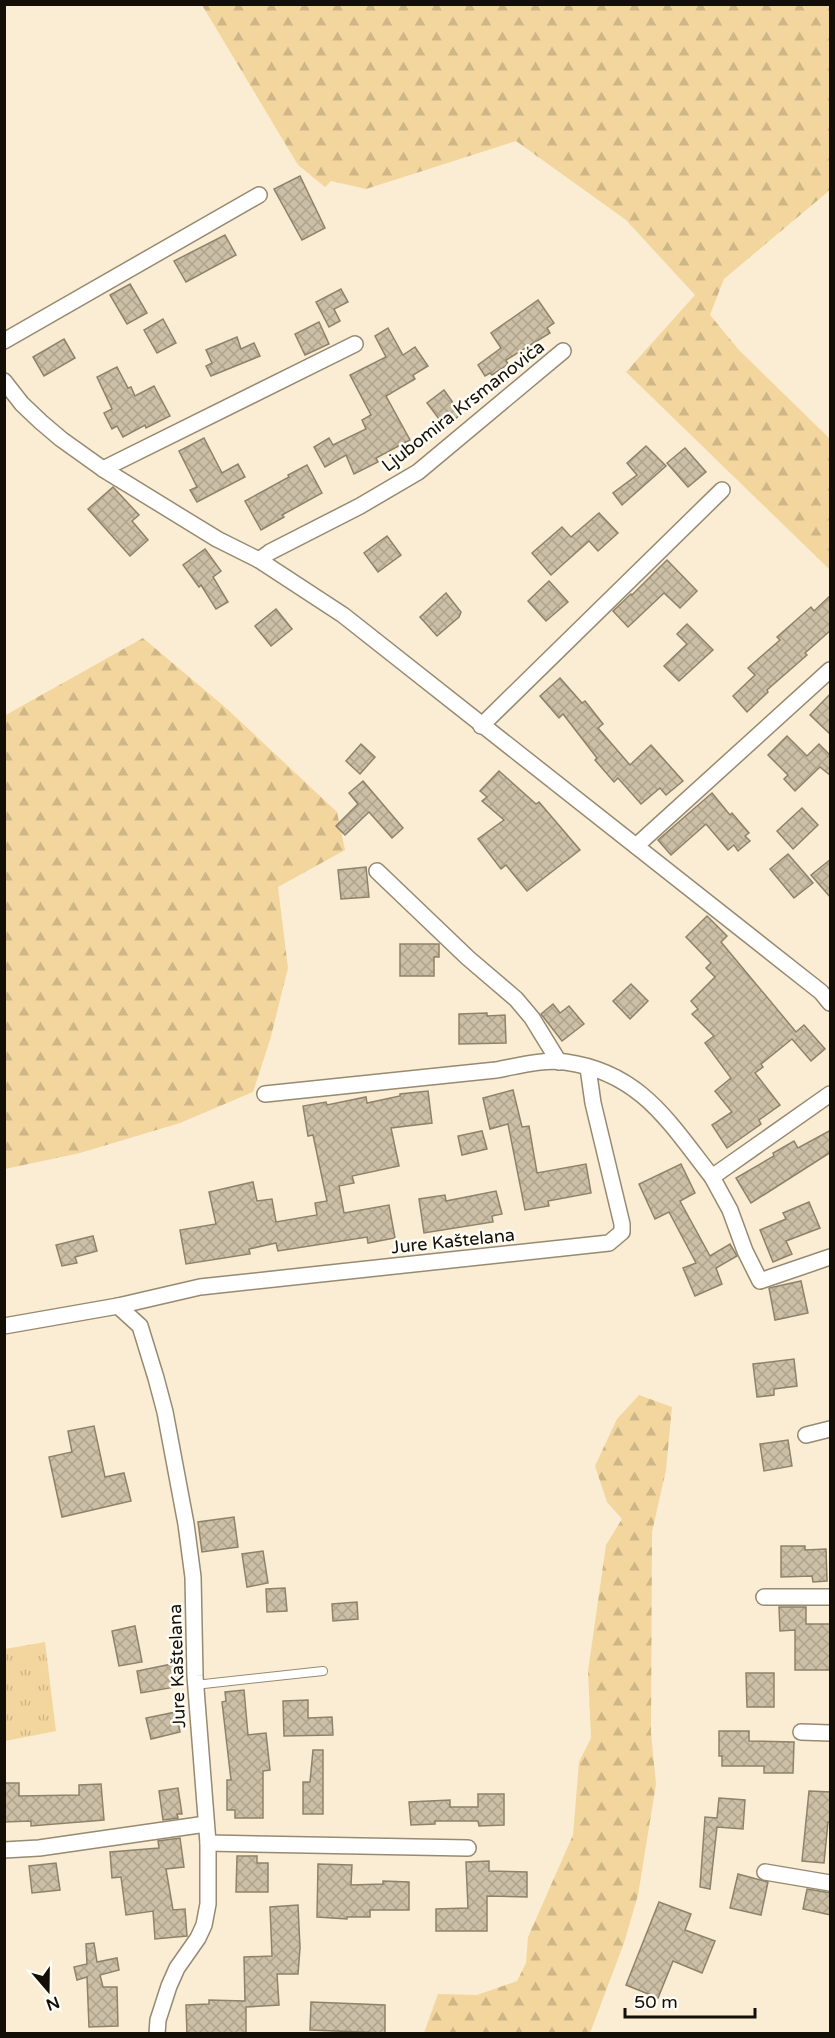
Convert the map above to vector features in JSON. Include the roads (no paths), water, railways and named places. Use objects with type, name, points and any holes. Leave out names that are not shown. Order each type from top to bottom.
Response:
[{"type":"street","points":[[4,341],[259,195]]},
{"type":"street","points":[[103,469],[355,344]]},
{"type":"street","name":"Ljubomira Krsmanovića","points":[[259,560],[270,552],[360,506],[417,472],[563,351]]},
{"type":"street","points":[[4,381],[22,404],[41,422],[103,469],[217,539],[259,560],[343,615],[481,726],[827,993]]},
{"type":"street","points":[[481,726],[722,490]]},
{"type":"street","points":[[636,846],[831,670]]},
{"type":"street","points":[[376,871],[468,958],[516,999],[532,1018],[559,1062]]},
{"type":"street","points":[[265,1094],[496,1070],[531,1064],[559,1062],[588,1068],[618,1077],[641,1093],[658,1109],[712,1177],[730,1210],[760,1281],[831,1257]]},
{"type":"street","name":"Jure Kaštelana","points":[[4,1326],[118,1306],[200,1287],[609,1243],[621,1232],[622,1224],[593,1103],[588,1068]]},
{"type":"street","points":[[712,1177],[831,1094]]},
{"type":"street","points":[[118,1306],[140,1326],[151,1298]]},
{"type":"street","name":"Jure Kaštelana","points":[[140,1326],[165,1412],[194,1577],[195,1684],[208,1843],[208,1904],[204,1925],[198,1938],[177,1968],[158,2020],[157,2034]]},
{"type":"street","points":[[806,1435],[831,1429]]},
{"type":"street","points":[[764,1597],[831,1597]]},
{"type":"street","points":[[801,1732],[831,1733]]},
{"type":"street","points":[[4,1850],[39,1848],[206,1824]]},
{"type":"street","points":[[208,1843],[468,1848]]},
{"type":"street","points":[[765,1872],[831,1883]]},
{"type":"lane","points":[[195,1684],[323,1671]]}]
